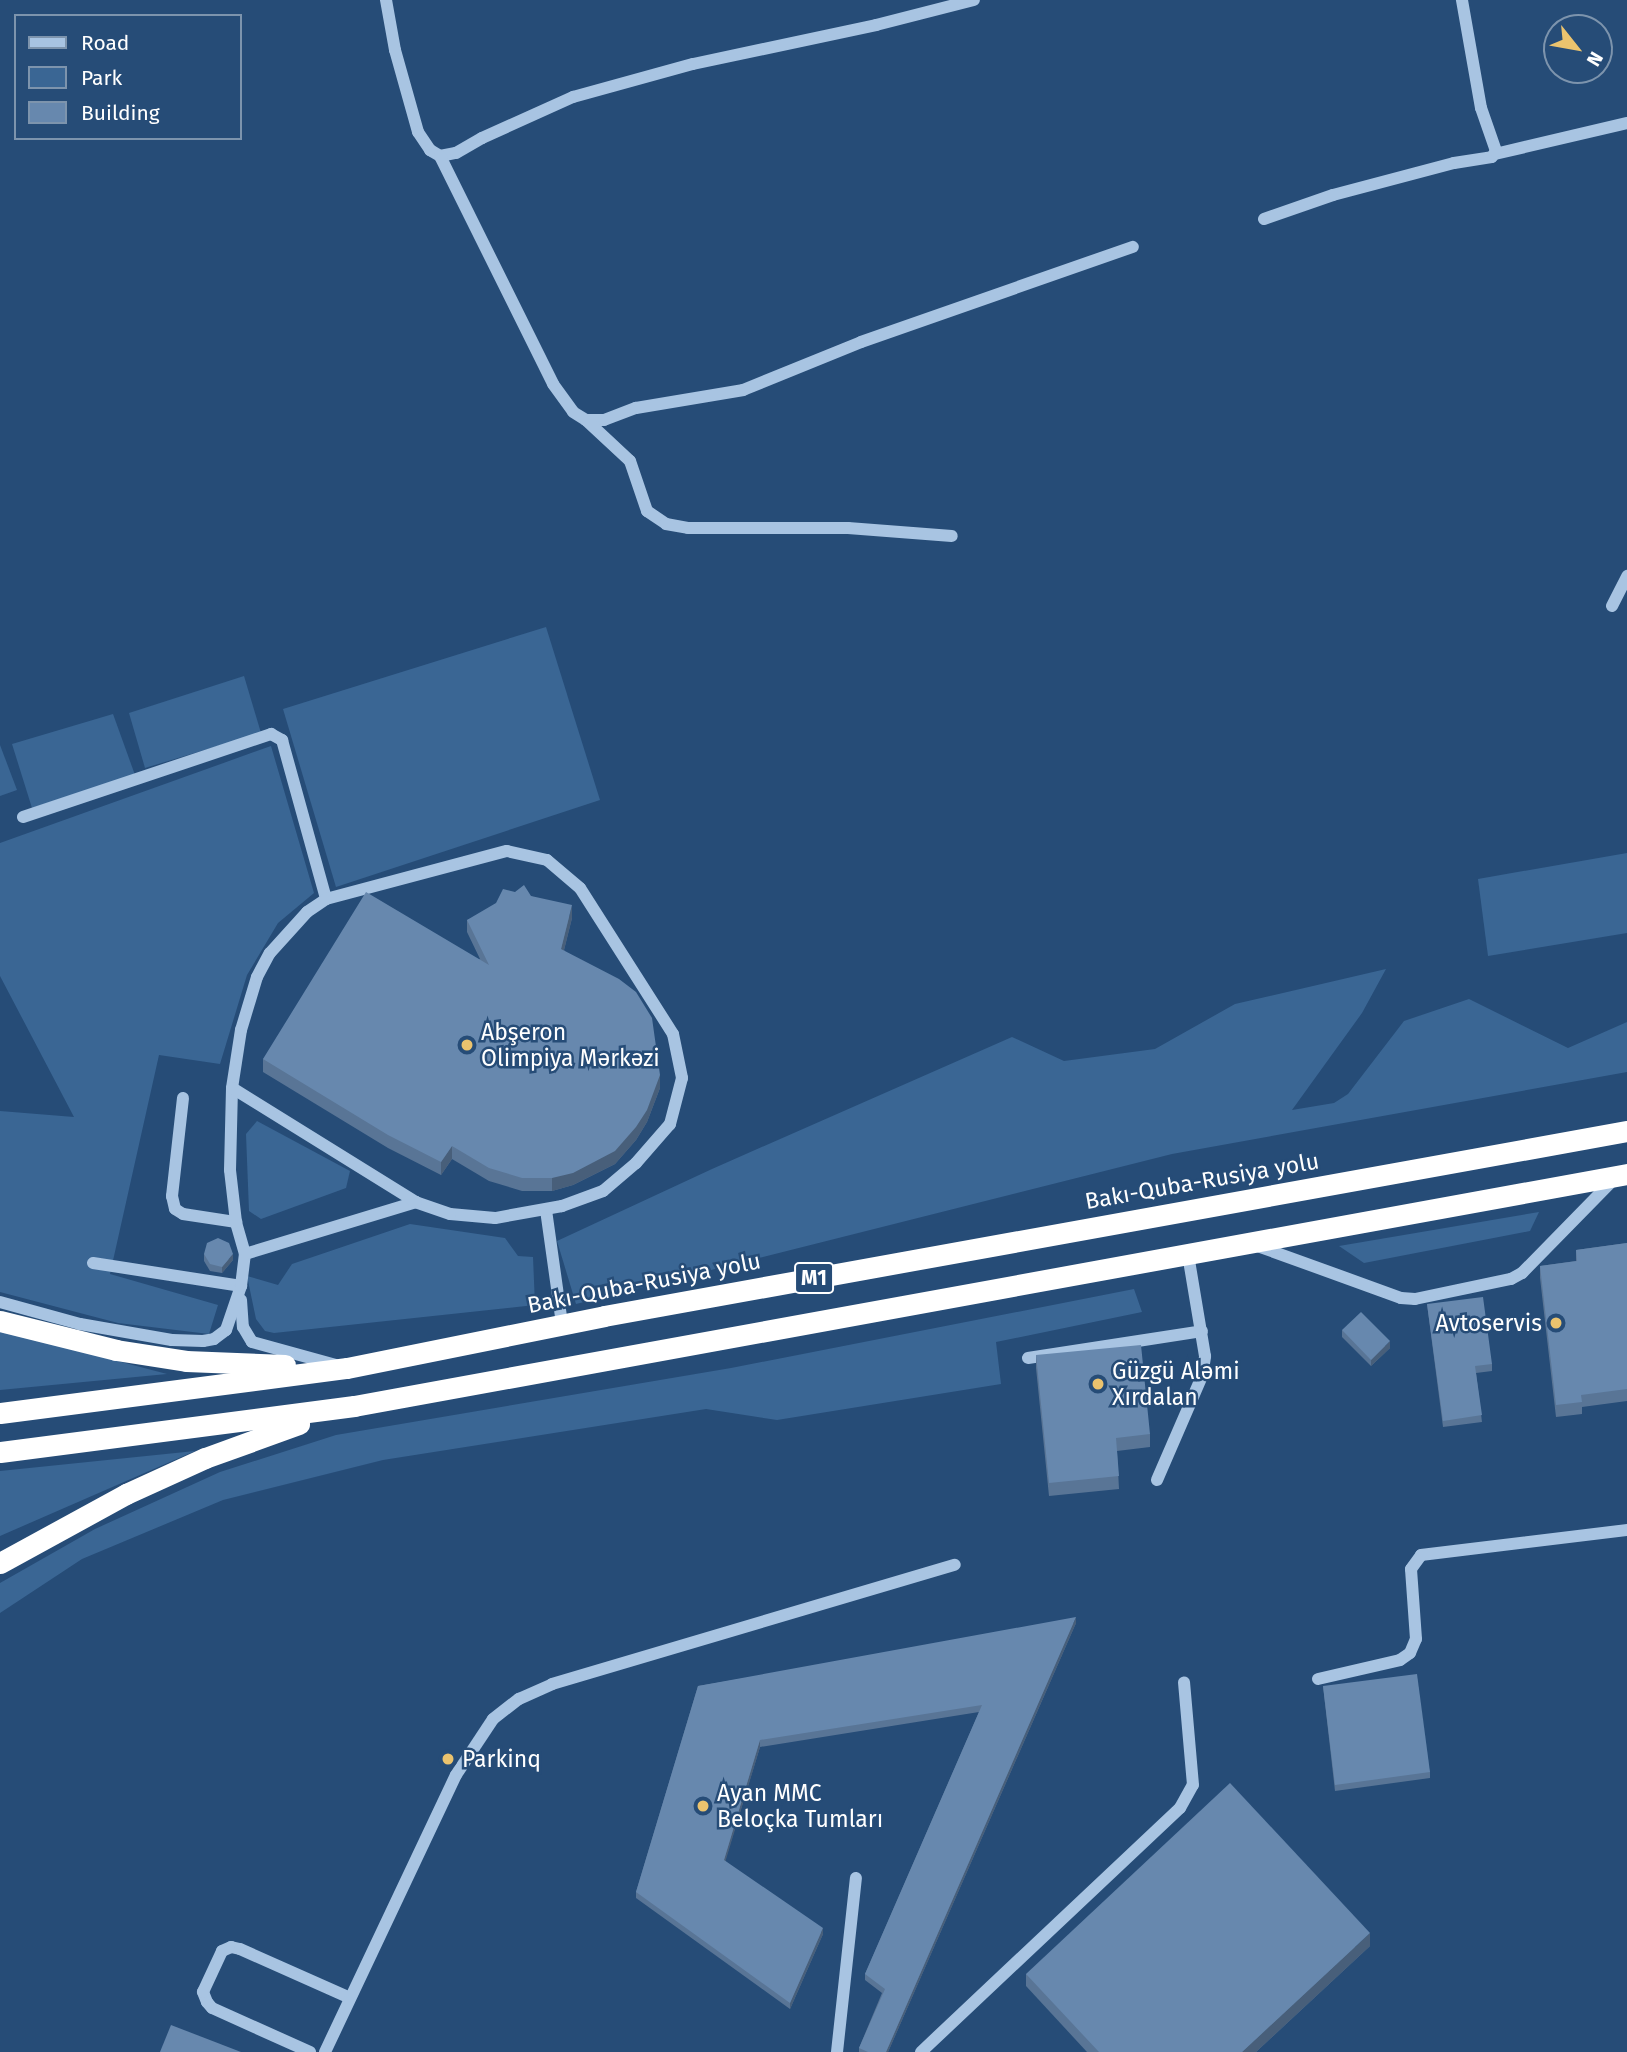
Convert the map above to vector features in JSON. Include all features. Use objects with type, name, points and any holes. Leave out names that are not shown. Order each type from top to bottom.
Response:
[{"type":"highway","name":"Bakı-Quba-Rusiya yolu","points":[[0,1413],[347,1368],[562,1324],[1627,1131]]},
{"type":"highway","name":"M1","points":[[0,1452],[354,1406],[1622,1175]]},
{"type":"highway","points":[[0,1321],[81,1343],[186,1361],[347,1368]]},
{"type":"highway","points":[[0,1563],[126,1494],[205,1458],[354,1406]]},
{"type":"lane","points":[[386,0],[418,132],[430,150],[440,156],[553,384],[573,412],[586,420],[629,461],[647,511],[666,524],[688,528],[848,528],[952,536]]},
{"type":"lane","points":[[440,156],[456,153],[482,138],[573,97],[693,64],[876,25],[974,0]]},
{"type":"lane","points":[[1462,0],[1481,108],[1495,154]]},
{"type":"lane","points":[[1264,219],[1333,195],[1627,123]]},
{"type":"lane","points":[[586,420],[604,420],[636,408],[743,390],[860,342],[1133,247]]},
{"type":"lane","points":[[1612,606],[1627,576]]},
{"type":"lane","points":[[23,817],[271,734],[282,740],[326,899]]},
{"type":"lane","points":[[232,1088],[416,1202],[470,1218],[508,1217],[546,1210],[603,1191],[636,1163],[670,1124],[682,1078],[673,1034],[580,888],[547,860],[508,851],[326,899],[307,912],[285,934],[257,976],[241,1030],[232,1088],[230,1170],[236,1222],[245,1254],[241,1286],[243,1327],[252,1342],[347,1368]]},
{"type":"lane","points":[[183,1098],[172,1196],[175,1209],[183,1214],[236,1222]]},
{"type":"lane","points":[[1248,1243],[1401,1298],[1415,1299],[1511,1279],[1522,1273],[1622,1175]]},
{"type":"lane","points":[[245,1254],[416,1202]]},
{"type":"lane","points":[[546,1210],[562,1324]]},
{"type":"lane","points":[[1157,1480],[1202,1376],[1205,1356],[1188,1254]]},
{"type":"lane","points":[[93,1263],[241,1286]]},
{"type":"lane","points":[[0,1302],[108,1329],[203,1341],[214,1339],[226,1330],[241,1286]]},
{"type":"lane","points":[[1028,1357],[1202,1331]]},
{"type":"lane","points":[[1318,1679],[1400,1660],[1409,1653],[1416,1639],[1411,1569],[1421,1555],[1627,1530]]},
{"type":"lane","points":[[326,2052],[456,1775],[493,1719],[519,1699],[552,1684],[955,1565]]},
{"type":"lane","points":[[921,2052],[1180,1808],[1193,1785],[1184,1682]]},
{"type":"lane","points":[[837,2052],[856,1878]]},
{"type":"lane","points":[[310,2052],[212,2008],[206,2002],[203,1992],[222,1951],[231,1947],[240,1949],[350,1998]]},
{"type":"green space","points":[[546,627],[600,800],[336,887],[283,709]]},
{"type":"green space","points":[[244,676],[261,733],[145,768],[129,713]]},
{"type":"green space","points":[[113,714],[135,775],[32,808],[12,744]]},
{"type":"green space","points":[[0,745],[17,790],[0,796]]},
{"type":"green space","points":[[271,746],[314,893],[278,923],[247,975],[220,1064],[159,1055],[110,1274],[218,1305],[209,1334],[118,1323],[0,1292],[0,1111],[74,1117],[0,976],[0,843]]},
{"type":"green space","points":[[1627,853],[1627,933],[1488,956],[1478,879]]},
{"type":"green space","points":[[1386,969],[1362,1013],[1292,1110],[1334,1103],[1348,1094],[1404,1021],[1469,999],[1568,1048],[1627,1022],[1627,1072],[1172,1154],[576,1304],[557,1241],[712,1169],[1012,1037],[1064,1061],[1155,1049],[1235,1004]]},
{"type":"green space","points":[[257,1121],[350,1171],[346,1188],[261,1219],[249,1211],[246,1134]]},
{"type":"green space","points":[[1539,1212],[1530,1231],[1364,1263],[1339,1246]]},
{"type":"green space","points":[[410,1224],[505,1238],[518,1256],[533,1257],[535,1305],[274,1333],[265,1331],[256,1319],[247,1276],[278,1285],[292,1264]]},
{"type":"green space","points":[[1134,1289],[1142,1312],[996,1342],[1001,1384],[777,1420],[706,1409],[383,1460],[223,1500],[82,1559],[0,1613],[0,1583],[95,1529],[220,1472],[336,1435],[731,1368]]},
{"type":"green space","points":[[0,1330],[167,1374],[0,1390]]},
{"type":"green space","points":[[195,1451],[0,1536],[0,1471]]},
{"type":"building","name":"Abşeron Olimpiya Mərkəzi","points":[[524,885],[531,896],[572,905],[561,949],[619,979],[636,992],[652,1018],[660,1075],[647,1110],[615,1151],[573,1173],[552,1178],[522,1178],[489,1168],[452,1146],[441,1162],[388,1135],[263,1059],[366,892],[489,965],[467,920],[496,903],[503,889],[515,892]]},
{"type":"building","points":[[218,1238],[229,1243],[233,1254],[222,1267],[210,1264],[204,1254],[207,1243]]},
{"type":"building","points":[[1627,1243],[1627,1389],[1581,1395],[1582,1402],[1556,1405],[1540,1266],[1577,1261],[1576,1250]]},
{"type":"building","points":[[1483,1297],[1492,1364],[1475,1366],[1482,1415],[1443,1421],[1427,1304]]},
{"type":"building","points":[[1361,1312],[1390,1341],[1371,1360],[1342,1330]]},
{"type":"building","points":[[1141,1345],[1150,1434],[1116,1438],[1119,1476],[1049,1483],[1036,1355]]},
{"type":"building","name":"Ayan MMC Beloçka Tumları","points":[[1076,1617],[886,2052],[868,2052],[859,2048],[885,1989],[865,1974],[982,1705],[760,1740],[724,1860],[823,1928],[790,2003],[636,1892],[698,1686]]},
{"type":"building","points":[[1417,1674],[1430,1772],[1335,1785],[1323,1686]]},
{"type":"building","points":[[1230,1783],[1370,1933],[1242,2052],[1099,2052],[1026,1974]]},
{"type":"building","points":[[171,2025],[241,2052],[160,2052]]},
{"type":"place","name":"Abşeron Olimpiya Mərkəzi","points":[[467,1045]]},
{"type":"place","name":"Avtoservis","points":[[1556,1323]]},
{"type":"place","name":"Güzgü Aləmi Xırdalan","points":[[1098,1384]]},
{"type":"place","name":"Parkinq","points":[[448,1759]]},
{"type":"place","name":"Ayan MMC Beloçka Tumları","points":[[703,1806]]}]
